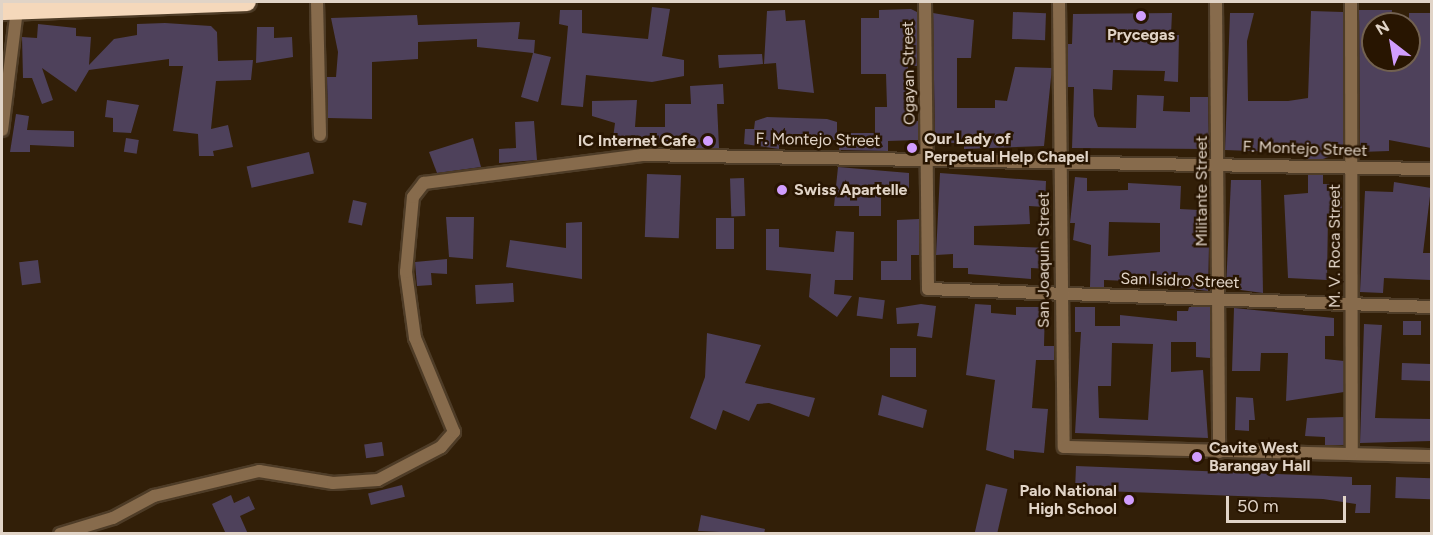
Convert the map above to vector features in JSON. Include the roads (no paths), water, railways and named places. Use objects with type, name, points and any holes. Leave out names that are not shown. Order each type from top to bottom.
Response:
[{"type":"highway","points":[[9,10],[247,2]]},
{"type":"street","points":[[316,2],[320,135]]},
{"type":"street","name":"Ogayan Street","points":[[925,2],[928,288]]},
{"type":"street","name":"San Joaquin Street","points":[[1059,2],[1059,295],[1064,447],[1219,452]]},
{"type":"street","name":"Militante Street","points":[[1216,2],[1219,452]]},
{"type":"street","name":"M. V. Roca Street","points":[[1351,2],[1352,454]]},
{"type":"street","points":[[2,130],[9,10]]},
{"type":"street","name":"F. Montejo Street","points":[[60,534],[113,518],[154,496],[259,471],[333,483],[378,480],[441,447],[454,432],[415,338],[406,272],[413,197],[424,183],[642,155],[1060,162],[1218,162],[1431,169]]},
{"type":"street","name":"San Isidro Street","points":[[928,288],[1059,295],[1431,307]]},
{"type":"street","points":[[1219,452],[1431,456]]},
{"type":"place","name":"Prycegas","points":[[1141,16]]},
{"type":"place","name":"IC Internet Cafe","points":[[708,141]]},
{"type":"place","name":"Our Lady of Perpetual Help Chapel","points":[[912,148]]},
{"type":"place","name":"Swiss Apartelle","points":[[782,190]]},
{"type":"place","name":"Cavite West Barangay Hall","points":[[1197,457]]},
{"type":"place","name":"Palo National High School","points":[[1129,500]]}]
